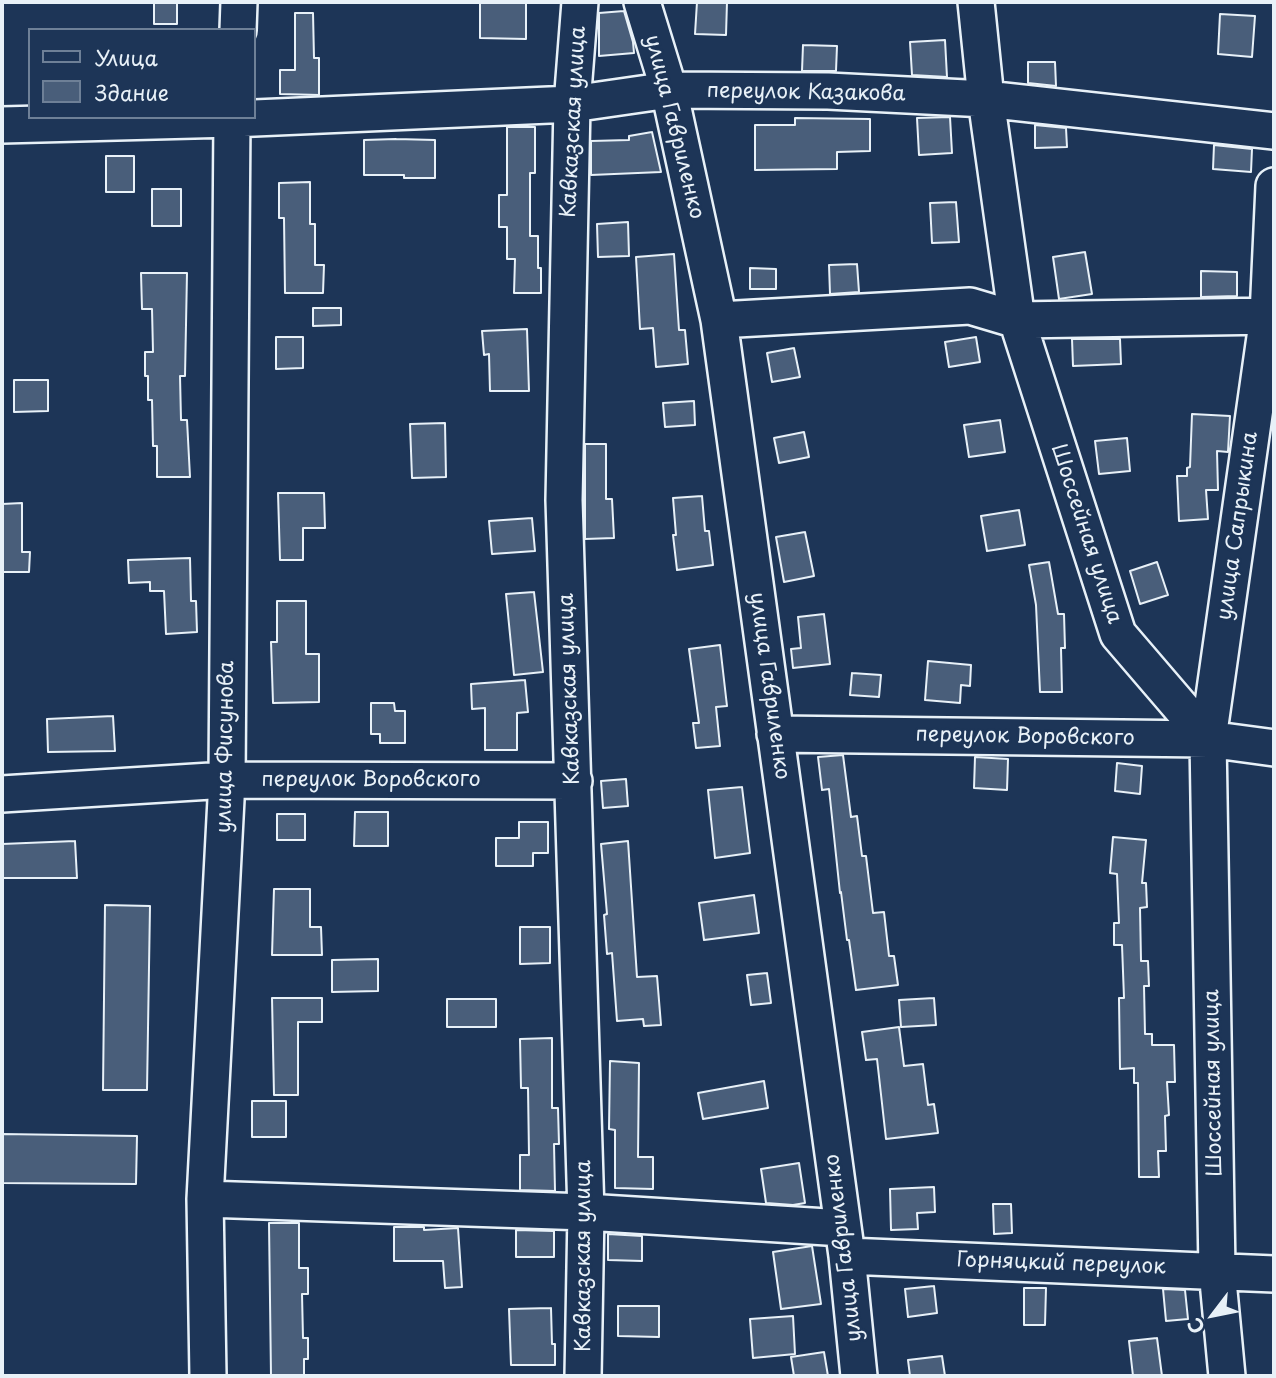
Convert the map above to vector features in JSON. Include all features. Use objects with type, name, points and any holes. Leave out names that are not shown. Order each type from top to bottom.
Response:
[{"type":"street","points":[[237,28],[239,2]]},
{"type":"street","name":"Кавказская улица","points":[[580,2],[572,104],[564,500],[586,1212],[583,1376]]},
{"type":"street","name":"улица Гавриленко","points":[[642,2],[668,90],[719,320],[845,1242],[859,1376]]},
{"type":"street","name":"Шоссейная улица","points":[[976,2],[986,99],[1017,320],[1118,635],[1208,740],[1217,1270],[1227,1376]]},
{"type":"street","name":"переулок Казакова","points":[[256,117],[572,104],[668,90],[828,91],[986,99],[1274,131]]},
{"type":"street","name":"переулок Казакова","points":[[2,125],[199,119]]},
{"type":"street","name":"улица Фисунова","points":[[208,1376],[205,1199],[227,780],[232,119]]},
{"type":"street","name":"улица Сапрыкина","points":[[1208,740],[1271,316],[1274,186]]},
{"type":"street","points":[[719,320],[970,306],[1017,320],[1271,316]]},
{"type":"street","name":"переулок Воровского","points":[[775,734],[1208,740],[1274,748]]},
{"type":"street","name":"переулок Воровского","points":[[2,794],[227,780],[573,781]]},
{"type":"street","name":"Горняцкий переулок","points":[[205,1199],[586,1212],[845,1242],[1274,1274]]},
{"type":"building","points":[[154,2],[177,2],[177,24],[154,24]]},
{"type":"building","points":[[480,2],[526,2],[526,39],[480,38]]},
{"type":"building","points":[[697,2],[727,2],[726,35],[695,34]]},
{"type":"building","points":[[624,11],[634,53],[599,56],[599,13]]},
{"type":"building","points":[[295,13],[313,13],[314,58],[319,58],[319,95],[280,94],[280,70],[295,70]]},
{"type":"building","points":[[1220,14],[1255,16],[1252,57],[1218,54]]},
{"type":"building","points":[[945,40],[947,77],[912,75],[910,42]]},
{"type":"building","points":[[803,45],[837,46],[836,71],[802,71]]},
{"type":"building","points":[[1028,62],[1055,62],[1056,86],[1028,83]]},
{"type":"building","points":[[950,117],[952,153],[919,155],[917,118]]},
{"type":"building","points":[[795,118],[870,119],[870,151],[837,152],[837,169],[755,170],[755,125],[795,125]]},
{"type":"building","points":[[1035,125],[1066,128],[1067,147],[1035,148]]},
{"type":"building","points":[[507,127],[535,127],[535,173],[530,173],[530,236],[538,236],[541,293],[514,293],[515,259],[507,259],[507,227],[499,227],[499,195],[507,195]]},
{"type":"building","points":[[652,132],[661,172],[591,175],[591,141],[629,140],[629,136]]},
{"type":"building","points":[[364,140],[435,140],[435,178],[364,175]]},
{"type":"building","points":[[1214,145],[1252,149],[1251,172],[1213,169]]},
{"type":"building","points":[[106,156],[134,156],[134,192],[106,192]]},
{"type":"building","points":[[310,182],[310,224],[315,224],[315,265],[324,265],[323,293],[285,293],[284,218],[279,218],[279,183]]},
{"type":"building","points":[[152,189],[181,189],[181,226],[152,226]]},
{"type":"building","points":[[956,202],[959,242],[932,243],[930,203]]},
{"type":"building","points":[[628,222],[629,256],[598,257],[597,224]]},
{"type":"building","points":[[1085,252],[1092,294],[1059,299],[1053,257]]},
{"type":"building","points":[[674,254],[679,330],[685,330],[688,364],[656,367],[653,328],[640,329],[636,257]]},
{"type":"building","points":[[857,264],[859,292],[830,294],[829,265]]},
{"type":"building","points":[[750,268],[776,269],[776,289],[750,289]]},
{"type":"building","points":[[1201,271],[1237,272],[1237,296],[1201,297]]},
{"type":"building","points":[[141,273],[187,273],[185,376],[180,376],[181,420],[187,420],[190,477],[157,477],[152,400],[148,400],[148,376],[145,376],[145,352],[153,352],[152,309],[142,309]]},
{"type":"building","points":[[313,308],[341,308],[341,325],[313,326]]},
{"type":"building","points":[[527,329],[529,391],[490,391],[489,354],[484,355],[482,331]]},
{"type":"building","points":[[276,337],[303,337],[303,368],[276,369]]},
{"type":"building","points":[[976,337],[980,362],[949,367],[945,342]]},
{"type":"building","points":[[1072,339],[1120,339],[1121,364],[1073,366]]},
{"type":"building","points":[[794,348],[800,377],[772,382],[767,353]]},
{"type":"building","points":[[14,380],[48,380],[48,411],[14,412]]},
{"type":"building","points":[[694,401],[695,425],[665,427],[663,403]]},
{"type":"building","points":[[1192,414],[1230,416],[1228,452],[1217,451],[1218,490],[1206,490],[1208,519],[1179,521],[1177,476],[1187,476],[1187,468],[1190,467]]},
{"type":"building","points":[[1000,420],[1005,452],[969,457],[964,425]]},
{"type":"building","points":[[445,423],[446,477],[412,478],[410,424]]},
{"type":"building","points":[[804,432],[809,457],[779,463],[774,438]]},
{"type":"building","points":[[1127,438],[1130,471],[1099,474],[1095,441]]},
{"type":"building","points":[[585,444],[606,444],[606,499],[612,499],[614,538],[585,539]]},
{"type":"building","points":[[278,493],[324,493],[325,528],[303,528],[303,560],[280,560]]},
{"type":"building","points":[[702,496],[705,531],[709,531],[713,565],[677,570],[673,498]]},
{"type":"building","points":[[22,503],[22,552],[30,552],[29,572],[2,572],[2,504]]},
{"type":"building","points":[[1019,510],[1025,545],[987,551],[981,516]]},
{"type":"building","points":[[532,518],[535,551],[492,554],[489,521]]},
{"type":"building","points":[[805,532],[814,576],[784,582],[776,537]]},
{"type":"building","points":[[190,558],[191,601],[196,601],[197,632],[166,634],[164,591],[150,591],[150,582],[129,583],[128,560]]},
{"type":"building","points":[[1049,562],[1058,614],[1064,614],[1065,648],[1061,648],[1062,692],[1040,692],[1036,605],[1029,565]]},
{"type":"building","points":[[1157,562],[1168,595],[1140,604],[1130,571]]},
{"type":"building","points":[[534,592],[543,672],[514,675],[506,594]]},
{"type":"building","points":[[277,601],[306,601],[306,654],[319,654],[319,702],[273,703],[271,642],[277,642]]},
{"type":"building","points":[[824,614],[830,664],[793,668],[791,649],[801,648],[798,617]]},
{"type":"building","points":[[720,645],[727,706],[716,707],[720,746],[696,748],[693,723],[699,723],[689,649]]},
{"type":"building","points":[[928,661],[971,665],[970,686],[961,685],[960,703],[925,700]]},
{"type":"building","points":[[852,673],[881,675],[879,697],[850,695]]},
{"type":"building","points":[[525,680],[528,712],[517,713],[517,750],[485,750],[485,708],[472,709],[471,684]]},
{"type":"building","points":[[371,703],[394,703],[395,711],[405,711],[405,743],[380,743],[380,734],[371,734]]},
{"type":"building","points":[[113,716],[115,751],[48,752],[47,719]]},
{"type":"building","points":[[843,755],[851,817],[857,816],[862,856],[866,856],[873,913],[884,912],[889,956],[894,956],[898,985],[856,990],[840,893],[829,789],[822,790],[818,757]]},
{"type":"building","points":[[975,757],[1008,759],[1007,790],[974,788]]},
{"type":"building","points":[[1117,763],[1142,766],[1140,794],[1115,791]]},
{"type":"building","points":[[626,779],[628,806],[603,808],[601,781]]},
{"type":"building","points":[[742,787],[750,853],[715,858],[708,790]]},
{"type":"building","points":[[355,812],[388,812],[388,846],[354,846]]},
{"type":"building","points":[[277,814],[305,814],[305,840],[277,840]]},
{"type":"building","points":[[519,822],[548,822],[548,853],[533,853],[533,866],[496,866],[496,838],[519,838]]},
{"type":"building","points":[[1113,837],[1146,840],[1142,883],[1146,883],[1147,907],[1140,908],[1141,961],[1148,961],[1149,986],[1144,986],[1145,1034],[1152,1034],[1152,1045],[1174,1045],[1175,1082],[1167,1082],[1169,1115],[1165,1116],[1166,1151],[1158,1151],[1159,1177],[1139,1177],[1138,1083],[1134,1083],[1134,1068],[1120,1069],[1119,998],[1124,998],[1122,945],[1114,945],[1114,923],[1119,923],[1117,874],[1110,873]]},
{"type":"building","points":[[75,841],[77,878],[2,878],[2,844]]},
{"type":"building","points":[[628,841],[637,977],[657,976],[661,1025],[644,1026],[643,1019],[617,1021],[612,953],[607,954],[604,915],[607,914],[601,844]]},
{"type":"building","points":[[274,889],[310,889],[310,927],[321,927],[322,955],[272,955]]},
{"type":"building","points":[[754,895],[759,933],[704,940],[699,903]]},
{"type":"building","points":[[105,905],[150,906],[147,1090],[103,1090]]},
{"type":"building","points":[[520,927],[550,927],[550,963],[520,964]]},
{"type":"building","points":[[378,959],[378,991],[332,992],[332,960]]},
{"type":"building","points":[[767,973],[771,1003],[751,1005],[747,975]]},
{"type":"building","points":[[272,998],[322,998],[322,1022],[298,1022],[298,1095],[274,1095]]},
{"type":"building","points":[[934,998],[936,1025],[901,1027],[899,1000]]},
{"type":"building","points":[[447,999],[496,999],[496,1027],[447,1027]]},
{"type":"building","points":[[899,1027],[904,1066],[923,1064],[928,1105],[934,1104],[938,1133],[886,1139],[877,1059],[866,1060],[862,1032]]},
{"type":"building","points":[[552,1038],[552,1108],[558,1108],[559,1144],[554,1144],[555,1191],[520,1190],[520,1155],[529,1155],[528,1088],[521,1088],[520,1039]]},
{"type":"building","points":[[610,1061],[639,1063],[638,1157],[653,1157],[653,1189],[615,1188],[615,1130],[609,1129]]},
{"type":"building","points":[[764,1081],[768,1108],[703,1119],[698,1093]]},
{"type":"building","points":[[252,1101],[286,1101],[286,1137],[252,1137]]},
{"type":"building","points":[[2,1134],[137,1136],[136,1184],[2,1183]]},
{"type":"building","points":[[799,1163],[805,1203],[766,1203],[761,1169]]},
{"type":"building","points":[[934,1187],[935,1212],[917,1213],[918,1229],[891,1230],[890,1189]]},
{"type":"building","points":[[993,1204],[1011,1204],[1012,1233],[994,1234]]},
{"type":"building","points":[[269,1223],[299,1223],[299,1268],[308,1268],[308,1294],[302,1294],[303,1338],[308,1338],[308,1359],[304,1359],[304,1376],[271,1376]]},
{"type":"building","points":[[394,1227],[424,1227],[424,1230],[458,1228],[462,1287],[445,1288],[443,1261],[394,1261]]},
{"type":"building","points":[[516,1230],[554,1231],[554,1257],[516,1257]]},
{"type":"building","points":[[608,1234],[642,1236],[642,1261],[608,1260]]},
{"type":"building","points":[[812,1246],[821,1304],[781,1309],[773,1252]]},
{"type":"building","points":[[934,1286],[937,1313],[908,1317],[905,1289]]},
{"type":"building","points":[[1024,1288],[1046,1288],[1045,1325],[1024,1325]]},
{"type":"building","points":[[1163,1289],[1185,1290],[1188,1319],[1166,1321]]},
{"type":"building","points":[[618,1306],[659,1306],[659,1337],[618,1336]]},
{"type":"building","points":[[551,1308],[555,1365],[511,1365],[509,1309]]},
{"type":"building","points":[[793,1316],[795,1354],[753,1358],[750,1319]]},
{"type":"building","points":[[1157,1338],[1162,1376],[1133,1376],[1129,1341]]},
{"type":"building","points":[[824,1352],[828,1376],[794,1376],[791,1357]]},
{"type":"building","points":[[942,1356],[945,1376],[910,1376],[908,1360]]}]
